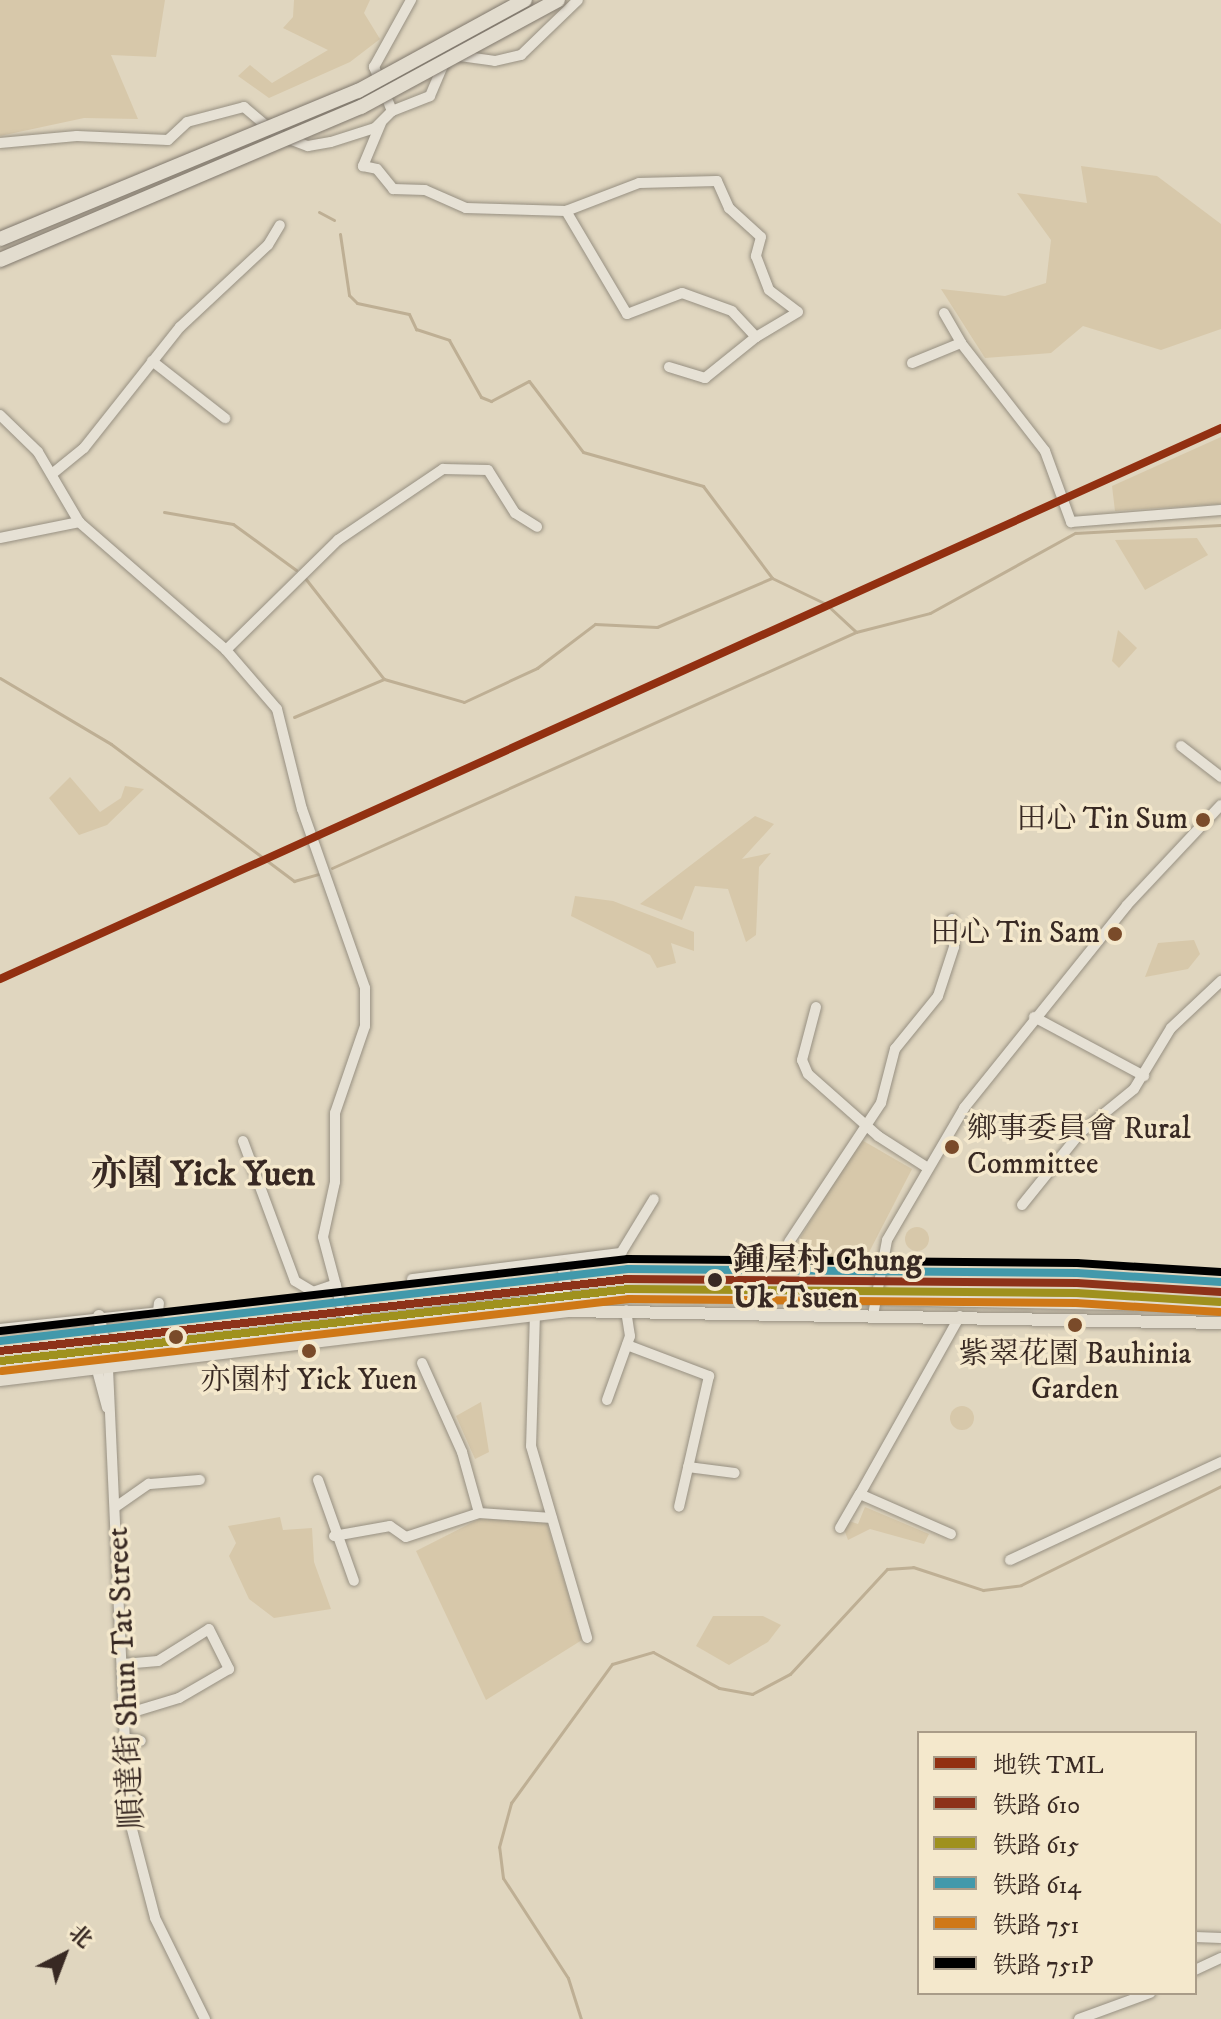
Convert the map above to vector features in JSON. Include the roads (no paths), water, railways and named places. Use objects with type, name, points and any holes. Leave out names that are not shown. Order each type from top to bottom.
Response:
[{"type":"highway","points":[[0,239],[358,91],[525,0]]},
{"type":"highway","points":[[0,260],[348,113],[558,0]]},
{"type":"main road","points":[[564,1264],[565,1288]]},
{"type":"main road","points":[[565,1288],[579,1298]]},
{"type":"main road","points":[[543,1300],[565,1288]]},
{"type":"main road","points":[[622,1295],[626,1310]]},
{"type":"main road","points":[[0,1367],[97,1351],[543,1300],[622,1295],[1221,1306]]},
{"type":"main road","points":[[0,1380],[103,1370],[535,1313],[626,1310],[1221,1323]]},
{"type":"main road","points":[[99,1316],[97,1351],[103,1370]]},
{"type":"street","points":[[392,111],[374,67],[411,0]]},
{"type":"street","points":[[578,0],[521,55],[449,57],[430,96],[392,111],[381,123],[363,166],[377,169],[393,189],[425,190],[466,208],[566,211],[639,183],[717,181],[729,208],[761,237],[756,256],[769,290],[798,312],[756,337],[705,378],[669,367]]},
{"type":"street","points":[[0,143],[65,136],[168,140],[187,122],[244,107],[276,134],[308,146],[381,123]]},
{"type":"street","points":[[566,211],[627,314],[682,293],[732,311],[756,337]]},
{"type":"street","points":[[52,474],[84,448],[152,361],[280,225]]},
{"type":"street","points":[[944,313],[961,343],[1045,451],[1071,522],[1221,510]]},
{"type":"street","points":[[912,363],[961,343]]},
{"type":"street","points":[[152,361],[225,418]]},
{"type":"street","points":[[0,415],[52,474],[79,522],[226,650],[267,690],[365,988],[365,1026],[335,1113],[335,1182],[323,1229],[343,1312],[360,1322]]},
{"type":"street","points":[[226,650],[338,540],[443,469],[488,470],[515,513],[537,527]]},
{"type":"street","points":[[0,538],[79,522]]},
{"type":"street","points":[[1181,746],[1221,777]]},
{"type":"street","points":[[873,1315],[887,1240],[925,1166],[1034,1017],[1221,805]]},
{"type":"street","points":[[789,1242],[888,1089],[895,1049],[938,996],[954,947],[952,919]]},
{"type":"street","points":[[1022,1205],[1062,1152],[1144,1076],[1171,1028],[1221,981]]},
{"type":"street","points":[[816,1007],[802,1060],[808,1074],[867,1124],[925,1166]]},
{"type":"street","points":[[1034,1017],[1144,1076]]},
{"type":"street","points":[[243,1141],[295,1281],[313,1292],[336,1284]]},
{"type":"street","points":[[412,1279],[564,1264],[621,1253],[654,1199]]},
{"type":"street","points":[[0,1329],[158,1312],[159,1303]]},
{"type":"street","points":[[607,1400],[627,1345],[626,1310]]},
{"type":"street","points":[[319,1326],[343,1312]]},
{"type":"street","points":[[535,1313],[529,1419],[552,1518],[587,1638]]},
{"type":"street","points":[[840,1528],[960,1316]]},
{"type":"street","points":[[627,1345],[709,1376],[679,1507]]},
{"type":"street","points":[[422,1363],[462,1452],[479,1513]]},
{"type":"street","name":"順達街 Shun Tat Street","points":[[103,1370],[117,1506],[123,1738],[141,1880],[205,2019]]},
{"type":"street","points":[[1010,1560],[1221,1462]]},
{"type":"street","points":[[688,1467],[735,1473]]},
{"type":"street","points":[[117,1506],[149,1484],[200,1480]]},
{"type":"street","points":[[318,1480],[334,1536],[354,1581]]},
{"type":"street","points":[[860,1494],[951,1534]]},
{"type":"street","points":[[334,1536],[387,1526],[401,1536],[417,1535],[479,1513],[552,1518]]},
{"type":"street","points":[[123,1664],[158,1661],[209,1629],[229,1669],[179,1698],[123,1715]]},
{"type":"street","points":[[123,1738],[141,1741]]},
{"type":"street","points":[[1197,1937],[1221,1938]]},
{"type":"street","points":[[1197,1969],[1221,1958]]},
{"type":"street","points":[[1079,2019],[1111,2015],[1146,1995]]},
{"type":"waterway","points":[[319,212],[334,220]]},
{"type":"waterway","points":[[340,234],[349,295],[357,303],[409,314],[416,329],[449,340],[481,397],[491,401],[529,381],[583,452],[703,486],[772,578],[826,604],[856,632]]},
{"type":"waterway","points":[[164,512],[233,524],[296,570]]},
{"type":"waterway","points":[[332,868],[856,632],[930,613],[1075,533],[1221,525]]},
{"type":"waterway","points":[[305,578],[384,679]]},
{"type":"waterway","points":[[294,717],[384,679],[464,702],[537,668],[595,624],[657,627],[772,578]]},
{"type":"waterway","points":[[0,678],[111,744],[294,881],[318,874]]},
{"type":"waterway","points":[[581,2019],[568,1978],[503,1878],[499,1847],[511,1803],[612,1664],[653,1652],[719,1688],[752,1694],[790,1674],[887,1569],[913,1567],[983,1590],[1021,1585],[1221,1486]]},
{"type":"metro line","name":"TML","points":[[0,979],[1221,428]]},
{"type":"rail line","name":"751P","points":[[0,1331],[628,1259],[1077,1263],[1221,1272]]},
{"type":"rail line","name":"614","points":[[0,1341],[628,1269],[1077,1273],[1221,1282]]},
{"type":"rail line","name":"610","points":[[0,1351],[628,1279],[1077,1283],[1221,1292]]},
{"type":"rail line","name":"615","points":[[1,1361],[629,1289],[1077,1293],[1220,1302]]},
{"type":"rail line","name":"751","points":[[2,1371],[629,1299],[1076,1303],[1220,1312]]},
{"type":"place","name":"田心 Tin Sum","points":[[1203,820]]},
{"type":"place","name":"田心 Tin Sam","points":[[1115,934]]},
{"type":"place","name":"鄉事委員會 Rural Committee","points":[[952,1147]]},
{"type":"place","name":"鍾屋村 Chung Uk Tsuen","points":[[715,1280]]},
{"type":"place","name":"紫翠花園 Bauhinia Garden","points":[[1075,1325]]},
{"type":"place","name":"亦園村 Yick Yuen","points":[[309,1351]]},
{"type":"district","name":"亦園 Yick Yuen","points":[[203,1175]]}]
